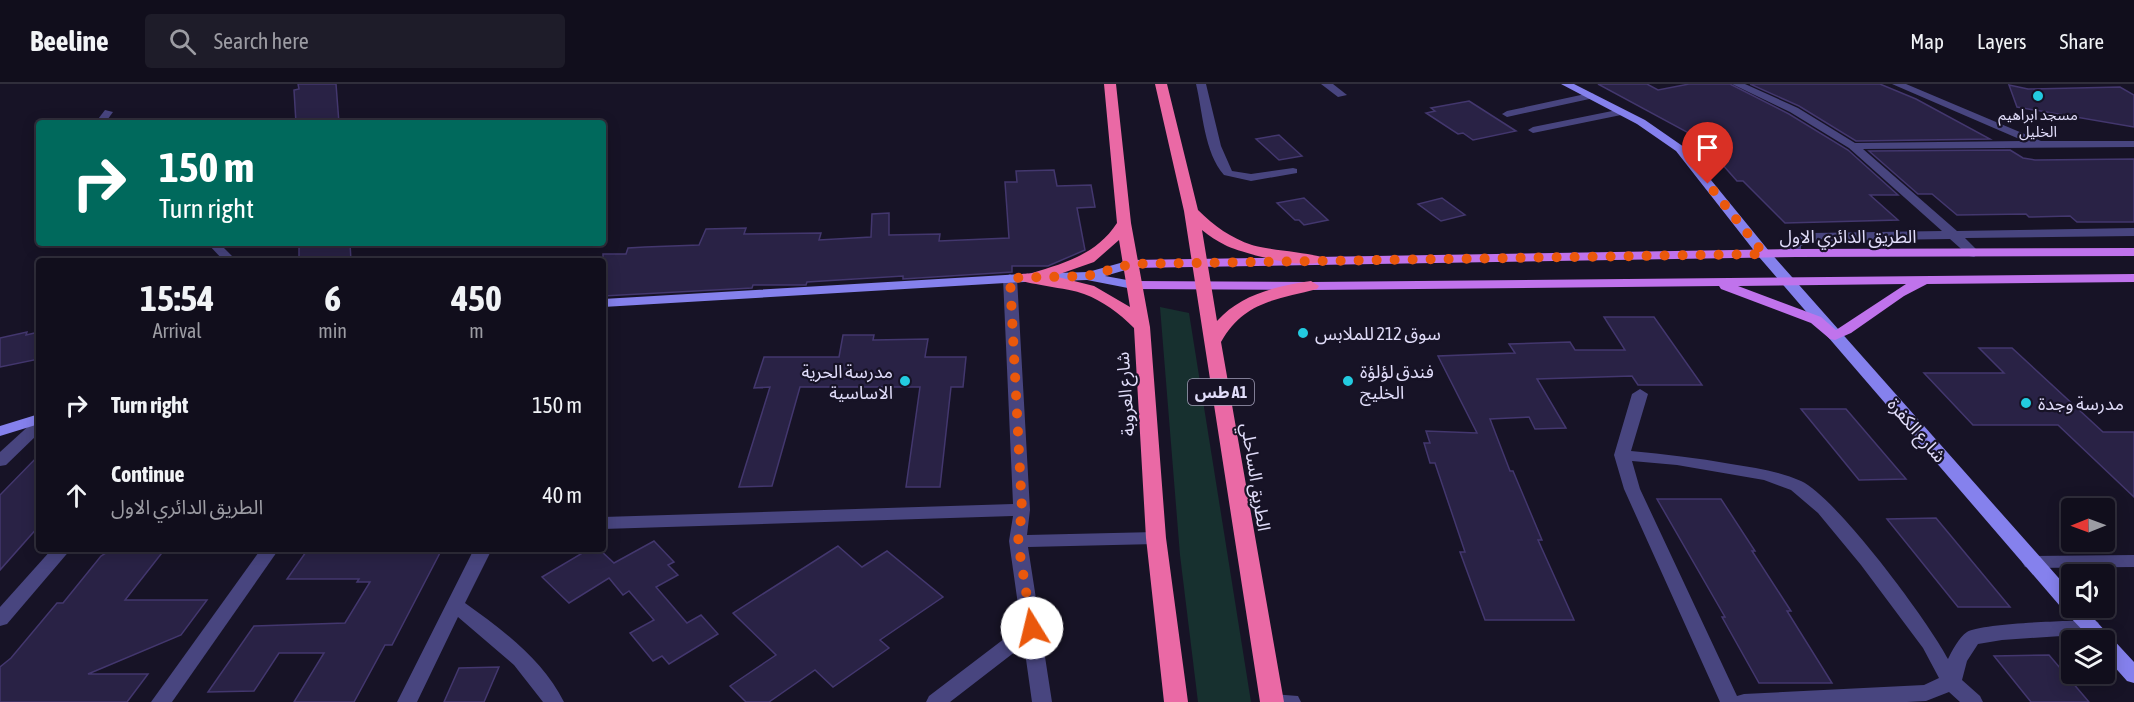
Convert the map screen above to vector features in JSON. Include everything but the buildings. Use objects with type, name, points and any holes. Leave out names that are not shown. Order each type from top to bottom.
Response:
[{"type":"highway","name":"شارع العروبة","points":[[1110,84],[1124,223],[1142,327],[1156,538],[1176,702]]},
{"type":"highway","name":"الطريق الساحلي","points":[[1161,84],[1191,210],[1272,702]]},
{"type":"highway","points":[[1191,210],[1212,231],[1248,248],[1293,258],[1317,259]]},
{"type":"highway","points":[[1017,278],[1046,274],[1083,261],[1110,243],[1124,223]]},
{"type":"highway","points":[[1017,278],[1057,281],[1095,291],[1122,307],[1142,327]]},
{"type":"highway","points":[[1212,343],[1224,321],[1246,304],[1276,292],[1311,286]]},
{"type":"main road","name":"الطريق الدائري الاول","points":[[1131,264],[1317,259],[1796,253],[2134,252]]},
{"type":"main road","points":[[1133,285],[1311,286],[2134,278]]},
{"type":"main road","points":[[1713,282],[1816,320],[1835,336],[1859,323],[1897,294],[1928,279]]},
{"type":"street","points":[[1201,84],[1215,146],[1224,170],[1229,174],[1241,176],[1293,171]]},
{"type":"street","points":[[1326,84],[1342,95]]},
{"type":"street","name":"شارع الكفرة","points":[[1566,84],[1622,112],[1680,149],[1764,254],[2061,595]]},
{"type":"street","points":[[1737,84],[1794,110],[1853,146],[1974,253]]},
{"type":"street","points":[[1897,84],[2042,145]]},
{"type":"street","points":[[1507,114],[1590,96]]},
{"type":"street","points":[[1569,100],[1599,116]]},
{"type":"street","points":[[1533,130],[1622,112]]},
{"type":"street","points":[[1853,146],[2134,144]]},
{"type":"street","points":[[1796,253],[1797,242],[1812,237],[2134,231]]},
{"type":"street","points":[[1087,276],[1131,264]]},
{"type":"street","points":[[606,303],[1017,278],[1087,276],[1133,285]]},
{"type":"street","points":[[1017,278],[1022,510],[1018,542],[1042,702]]},
{"type":"street","points":[[1640,394],[1622,455],[1632,489],[1730,702]]},
{"type":"street","points":[[0,431],[36,420]]},
{"type":"street","points":[[0,461],[36,427]]},
{"type":"street","points":[[1622,455],[1677,460],[1730,469],[1767,476],[1797,486],[1824,509],[1868,560],[1930,643],[1951,682],[1973,702]]},
{"type":"street","points":[[606,523],[1022,510]]},
{"type":"street","points":[[1018,542],[1156,538]]},
{"type":"street","points":[[0,619],[59,552]]},
{"type":"street","points":[[161,702],[268,552]]},
{"type":"street","points":[[407,702],[482,552]]},
{"type":"street","points":[[2031,562],[2134,561]]},
{"type":"street","points":[[455,605],[504,642],[536,673],[554,702]]},
{"type":"street","name":"شارع الكفرة","points":[[2082,618],[2093,630]]},
{"type":"street","points":[[936,702],[1032,628]]},
{"type":"street","points":[[1744,702],[1926,693],[1951,682],[1958,659],[1972,638],[2002,633],[2061,635]]},
{"type":"street","name":"شارع الكفرة","points":[[2115,654],[2134,675]]},
{"type":"street","points":[[1272,702],[1291,702]]},
{"type":"lane","points":[[102,120],[108,112]]},
{"type":"lane","points":[[216,246],[228,258]]},
{"type":"green space","points":[[1160,307],[1189,313],[1251,702],[1198,702],[1180,555]]},
{"type":"place","name":"مسجد ابراهيم الخليل","points":[[2038,96]]},
{"type":"place","name":"سوق 212 للملابس","points":[[1303,333]]},
{"type":"place","name":"مدرسة الحرية الاساسية","points":[[905,381]]},
{"type":"place","name":"فندق لؤلؤة الخليج","points":[[1348,381]]},
{"type":"place","name":"مدرسة وجدة","points":[[2026,403]]},
{"type":"route","points":[[1032,628],[1018,542],[1022,510],[1010,278],[1087,276],[1131,264],[1317,259],[1764,254],[1708,184]]}]
